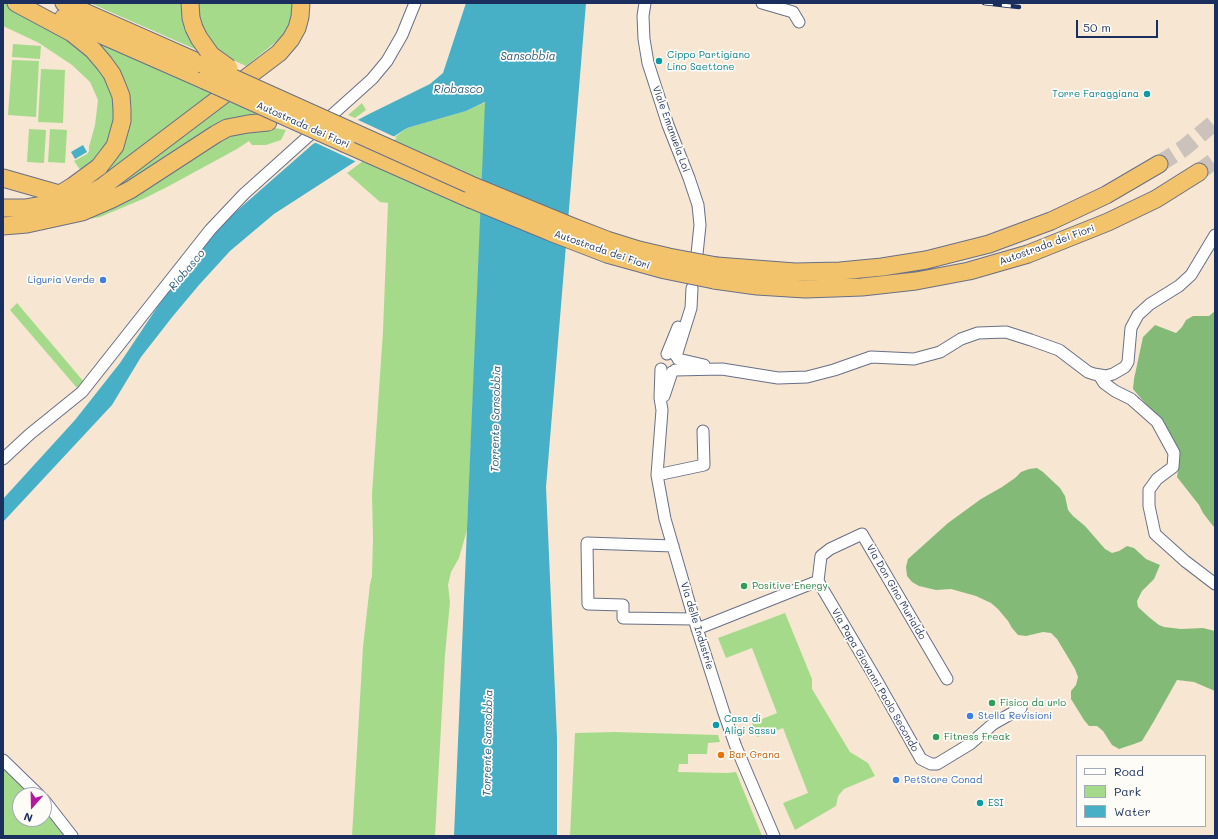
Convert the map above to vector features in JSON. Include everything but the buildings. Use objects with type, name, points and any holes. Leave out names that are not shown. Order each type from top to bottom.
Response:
[{"type":"highway","points":[[3,208],[42,206],[99,167],[115,146],[122,121],[121,96],[117,86],[112,74],[93,50],[72,33],[16,3]]},
{"type":"highway","name":"Autostrada dei Fiori","points":[[28,3],[203,72],[273,96],[472,185],[607,240],[669,257],[757,286],[797,288],[862,287],[916,281],[969,271],[1028,254],[1108,222],[1156,199],[1199,172]]},
{"type":"highway","name":"Autostrada dei Fiori","points":[[64,3],[346,144],[477,202],[579,244],[637,263],[688,276],[716,273],[840,271],[882,267],[932,259],[989,244],[1051,221],[1106,195],[1159,164]]},
{"type":"highway","points":[[190,3],[191,18],[194,28],[205,47],[219,61],[273,96]]},
{"type":"highway","points":[[41,221],[102,187],[279,53],[291,40],[297,28],[300,17],[301,3]]},
{"type":"highway","points":[[3,226],[27,224],[82,212],[112,199],[130,190],[227,128],[268,122],[346,144]]},
{"type":"highway","points":[[3,178],[59,195],[80,199]]},
{"type":"street","points":[[3,459],[30,434],[89,385],[210,230],[244,194],[372,79],[387,61],[402,36],[415,3]]},
{"type":"street","name":"Viale Emanuela Loi","points":[[645,3],[643,16],[644,39],[648,63],[668,125],[698,205],[700,225],[697,254]]},
{"type":"street","points":[[762,3],[793,12],[799,22]]},
{"type":"street","points":[[692,291],[691,308],[674,356],[722,369],[778,378],[807,377],[834,370],[871,357],[914,359],[940,352],[961,339],[978,333],[1006,332],[1059,350],[1088,372],[1099,375],[1113,374],[1125,368],[1128,362],[1131,328],[1138,315],[1150,304],[1180,286],[1191,275],[1215,235]]},
{"type":"street","name":"Via delle Industrie","points":[[662,407],[660,398],[660,360],[662,357],[674,356],[678,365],[665,391],[662,407],[657,475],[665,519],[724,713],[736,747],[774,836]]},
{"type":"street","points":[[661,368],[666,372],[722,369]]},
{"type":"street","points":[[1099,375],[1104,383],[1115,391],[1131,399],[1157,422],[1174,453],[1173,467],[1157,479],[1149,490],[1149,506],[1154,534],[1185,561],[1215,584]]},
{"type":"street","points":[[657,475],[704,465],[703,431]]},
{"type":"street","name":"Via Don Gino Murialdo","points":[[818,581],[821,556],[830,549],[862,534],[947,679]]},
{"type":"street","points":[[673,546],[587,542],[588,604],[623,605],[623,618],[696,624],[818,581]]},
{"type":"street","name":"Via Papa Giovanni Paolo Secondo","points":[[818,581],[921,759],[931,764],[937,764],[970,744],[993,724],[1021,708]]},
{"type":"street","points":[[3,760],[31,787]]},
{"type":"street","points":[[52,810],[72,836]]},
{"type":"green space","points":[[3,3],[88,50],[116,90],[114,133],[98,158],[81,171],[74,161],[87,154],[89,151],[95,125],[98,100],[90,82],[72,65],[39,43],[3,26]]},
{"type":"green space","points":[[90,3],[187,3],[198,46],[197,50]]},
{"type":"green space","points":[[196,3],[293,3],[294,12],[282,37],[246,66],[228,58],[211,45],[202,32]]},
{"type":"green space","points":[[97,40],[214,92],[101,178],[99,175],[125,85],[112,60],[96,43]]},
{"type":"green space","points":[[13,44],[41,46],[40,59],[12,57]]},
{"type":"green space","points":[[12,60],[39,61],[36,117],[8,115]]},
{"type":"green space","points":[[41,69],[65,70],[63,123],[38,122]]},
{"type":"green space","points":[[233,100],[264,114],[117,192],[102,192],[228,101]]},
{"type":"green space","points":[[486,102],[467,530],[459,558],[451,572],[448,585],[450,602],[445,655],[435,836],[352,836],[363,647],[372,576],[372,494],[383,331],[388,203],[380,202],[347,173],[407,128],[466,111]]},
{"type":"green space","points":[[362,103],[366,110],[355,118],[348,115]]},
{"type":"green space","points":[[269,127],[286,130],[281,140],[266,145],[252,145],[249,141],[167,187],[100,217],[50,226],[42,225],[227,134]]},
{"type":"green space","points":[[29,129],[46,130],[44,163],[27,162]]},
{"type":"green space","points":[[50,129],[67,130],[65,163],[48,162]]},
{"type":"green space","points":[[17,303],[84,382],[77,388],[10,310]]},
{"type":"green space","points":[[1215,311],[1215,527],[1177,477],[1179,464],[1167,429],[1133,389],[1143,337],[1155,325],[1176,333],[1186,320],[1193,316],[1209,316]]},
{"type":"green space","points":[[1037,468],[1060,488],[1065,496],[1068,510],[1085,526],[1105,549],[1112,553],[1127,546],[1134,548],[1146,559],[1160,565],[1154,579],[1142,591],[1137,601],[1138,607],[1150,618],[1164,627],[1181,629],[1203,628],[1215,631],[1215,691],[1194,682],[1177,680],[1142,741],[1119,749],[1112,745],[1103,731],[1097,726],[1089,726],[1071,699],[1071,691],[1076,685],[1078,677],[1075,669],[1057,639],[1051,633],[1043,632],[1026,636],[1018,635],[998,609],[991,603],[976,596],[951,589],[936,590],[919,586],[912,582],[907,576],[906,567],[908,559],[948,523],[981,499],[1015,478],[1021,472]]},
{"type":"green space","points":[[785,613],[812,679],[812,689],[850,752],[868,763],[875,776],[844,789],[838,796],[836,806],[795,830],[783,803],[808,793],[783,728],[757,737],[752,723],[777,713],[752,648],[726,658],[718,638]]},
{"type":"green space","points":[[614,732],[718,735],[720,742],[708,743],[707,754],[688,754],[688,764],[679,764],[678,772],[736,772],[762,836],[570,836],[575,733]]},
{"type":"green space","points":[[3,765],[26,787],[12,787],[12,827],[52,827],[52,816],[67,836],[3,836]]},
{"type":"water","name":"Sansobbia","points":[[466,3],[586,3],[546,487],[557,738],[557,836],[454,836],[485,102],[466,111],[407,128],[274,214],[230,251],[199,285],[141,357],[112,405],[3,522],[3,499],[75,420],[120,363],[158,306],[215,230],[313,144],[430,84],[443,73]]},
{"type":"water","points":[[83,145],[87,152],[75,159],[71,152]]},
{"type":"pier","points":[[356,119],[397,138],[359,163],[314,142]]},
{"type":"tunnel","points":[[1159,164],[1184,148],[1215,122]]},
{"type":"tunnel","points":[[1199,172],[1215,160]]},
{"type":"railway","points":[[984,3],[1019,7]]},
{"type":"place","name":"Cippo Partigiano Lino Saettone","points":[[659,61]]},
{"type":"place","name":"Torre Faraggiana","points":[[1147,94]]},
{"type":"place","name":"Liguria Verde","points":[[103,280]]},
{"type":"place","name":"Positive Energy","points":[[744,586]]},
{"type":"place","name":"Fisico da urlo","points":[[992,703]]},
{"type":"place","name":"Stella Revisioni","points":[[970,716]]},
{"type":"place","name":"Casa di Aligi Sassu","points":[[716,725]]},
{"type":"place","name":"Fitness Freak","points":[[936,737]]},
{"type":"place","name":"Bar Grana","points":[[721,755]]},
{"type":"place","name":"PetStore Conad","points":[[896,780]]},
{"type":"place","name":"ESI","points":[[980,803]]},
{"type":"water label","name":"Riobasco","points":[[458,90]]},
{"type":"water label","name":"Riobasco","points":[[187,270]]},
{"type":"water label","name":"Torrente Sansobbia","points":[[496,419]]},
{"type":"water label","name":"Torrente Sansobbia","points":[[488,743]]}]
